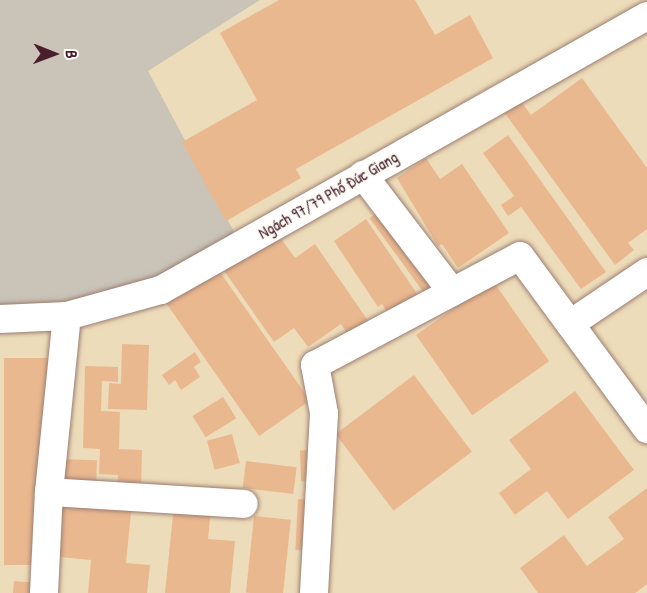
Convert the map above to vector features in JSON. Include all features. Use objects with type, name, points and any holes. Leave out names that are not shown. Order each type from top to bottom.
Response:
[{"type":"street","name":"Ngách 97/79 Phố Đức Giang","points":[[0,319],[67,316],[161,290],[638,17]]},
{"type":"street","points":[[363,175],[452,292]]},
{"type":"street","points":[[314,593],[324,413],[315,365],[520,256],[645,423]]},
{"type":"street","points":[[570,324],[647,272]]},
{"type":"street","points":[[44,593],[49,492],[67,316]]},
{"type":"street","points":[[49,492],[244,504]]},
{"type":"shaded area","points":[[0,0],[260,0],[148,71],[241,245],[67,316],[0,319]]},
{"type":"building","points":[[279,0],[415,0],[435,35],[470,15],[493,58],[296,169],[301,178],[226,221],[182,142],[257,100],[220,33]]},
{"type":"building","points":[[582,78],[647,168],[647,229],[628,243],[634,250],[615,265],[504,112],[520,100],[531,115]]},
{"type":"building","points":[[508,135],[606,272],[581,289],[521,207],[508,216],[501,205],[514,196],[483,153]]},
{"type":"building","points":[[426,158],[440,179],[462,164],[509,233],[458,268],[442,244],[438,246],[397,178]]},
{"type":"building","points":[[385,207],[441,285],[426,296],[370,218]]},
{"type":"building","points":[[366,219],[420,298],[391,318],[382,304],[378,307],[334,241]]},
{"type":"building","points":[[279,236],[295,258],[315,244],[369,322],[349,336],[341,324],[308,347],[294,328],[274,342],[218,262],[238,248],[246,260]]},
{"type":"building","points":[[213,262],[310,400],[259,436],[162,298]]},
{"type":"building","points":[[493,281],[549,361],[472,415],[416,335]]},
{"type":"building","points":[[122,344],[149,345],[147,410],[108,409],[109,383],[121,384]]},
{"type":"building","points":[[195,352],[201,362],[194,367],[200,377],[181,390],[175,380],[169,385],[162,375]]},
{"type":"building","points":[[4,358],[51,358],[51,565],[4,565]]},
{"type":"building","points":[[85,366],[118,367],[118,382],[102,381],[101,411],[120,412],[119,449],[142,450],[141,491],[117,490],[118,475],[99,474],[100,449],[83,448]]},
{"type":"building","points":[[414,375],[472,452],[394,511],[336,434]]},
{"type":"building","points":[[575,391],[634,470],[568,519],[547,491],[515,515],[499,493],[531,469],[509,440]]},
{"type":"building","points":[[223,397],[236,418],[206,437],[192,416]]},
{"type":"building","points":[[232,434],[240,463],[215,470],[207,441]]},
{"type":"building","points":[[300,450],[314,450],[315,481],[301,481]]},
{"type":"building","points":[[61,459],[97,460],[96,487],[60,486]]},
{"type":"building","points":[[246,461],[297,467],[293,494],[243,488]]},
{"type":"building","points":[[647,488],[647,584],[635,593],[538,593],[520,568],[564,535],[587,566],[624,539],[608,517]]},
{"type":"building","points":[[55,495],[132,502],[126,563],[150,565],[147,593],[88,593],[91,560],[50,556]]},
{"type":"building","points":[[298,499],[317,500],[314,551],[295,550]]},
{"type":"building","points":[[174,505],[211,509],[208,539],[235,541],[230,593],[165,593]]},
{"type":"building","points":[[254,516],[291,520],[283,593],[246,593]]},
{"type":"building","points":[[14,581],[39,583],[38,593],[13,593]]}]
